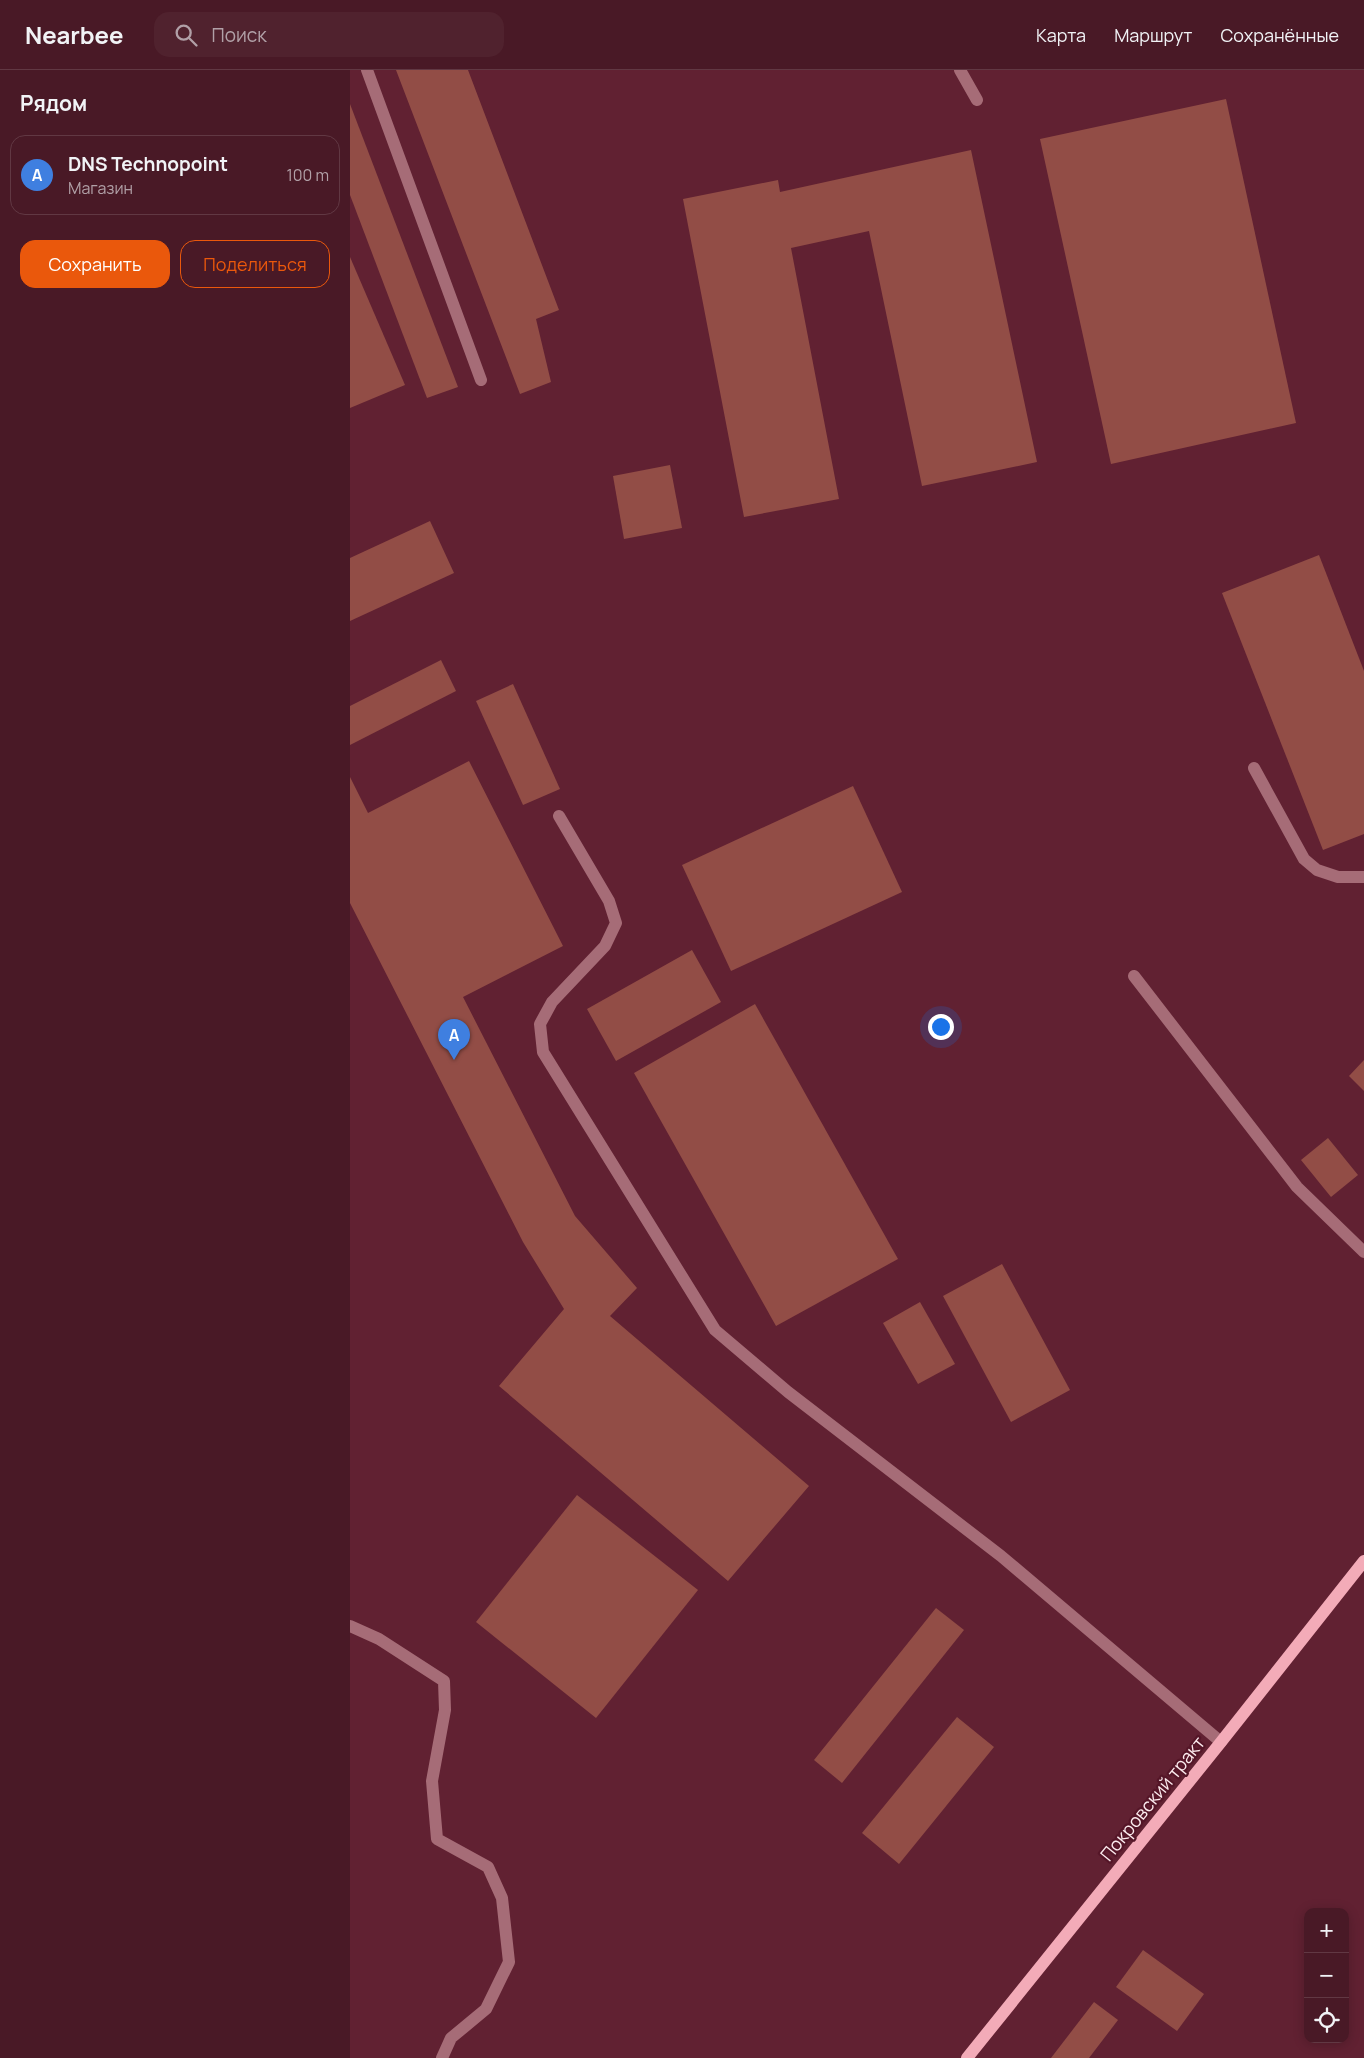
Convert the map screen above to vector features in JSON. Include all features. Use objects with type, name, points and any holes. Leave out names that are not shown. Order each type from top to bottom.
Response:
[{"type":"main road","name":"Покровский тракт","points":[[967,2058],[1364,1561]]},
{"type":"lane","points":[[367,70],[481,380]]},
{"type":"lane","points":[[960,70],[977,100]]},
{"type":"lane","points":[[1254,768],[1304,859],[1317,870],[1338,876],[1364,878]]},
{"type":"lane","points":[[559,816],[609,900],[616,924],[605,946],[552,1002],[540,1024],[544,1052],[715,1330],[788,1392],[1001,1556],[1221,1742]]},
{"type":"lane","points":[[1134,976],[1297,1187],[1364,1252]]},
{"type":"lane","points":[[350,1626],[379,1639],[444,1681],[445,1710],[432,1781],[437,1839],[488,1867],[502,1898],[509,1962],[486,2009],[451,2038],[442,2058]]},
{"type":"building","points":[[396,70],[468,70],[559,310],[536,319],[551,382],[520,394]]},
{"type":"building","points":[[1226,99],[1296,423],[1111,464],[1040,139]]},
{"type":"building","points":[[350,104],[458,387],[427,398],[350,195]]},
{"type":"building","points":[[971,150],[1037,462],[922,486],[869,231],[791,248],[839,499],[744,517],[683,199],[778,180],[780,192]]},
{"type":"building","points":[[350,257],[405,385],[350,408]]},
{"type":"building","points":[[670,465],[682,528],[624,539],[613,476]]},
{"type":"building","points":[[430,521],[454,573],[350,621],[350,558]]},
{"type":"building","points":[[1319,555],[1364,671],[1364,834],[1323,850],[1222,593]]},
{"type":"building","points":[[441,660],[456,691],[350,745],[350,706]]},
{"type":"building","points":[[513,684],[560,789],[523,805],[476,701]]},
{"type":"building","points":[[469,761],[563,946],[463,997],[575,1216],[637,1288],[610,1316],[809,1486],[728,1581],[499,1386],[564,1309],[523,1242],[350,903],[350,777],[368,813]]},
{"type":"building","points":[[853,786],[902,892],[731,971],[682,865]]},
{"type":"building","points":[[692,950],[721,1002],[616,1061],[587,1009]]},
{"type":"building","points":[[755,1004],[898,1259],[776,1326],[634,1073]]},
{"type":"building","points":[[1364,1060],[1364,1091],[1349,1076]]},
{"type":"building","points":[[1328,1138],[1358,1175],[1331,1197],[1301,1160]]},
{"type":"building","points":[[1002,1264],[1070,1390],[1011,1422],[943,1296]]},
{"type":"building","points":[[920,1302],[955,1364],[918,1384],[883,1323]]},
{"type":"building","points":[[577,1495],[698,1590],[596,1718],[476,1622]]},
{"type":"building","points":[[936,1608],[964,1630],[842,1783],[814,1760]]},
{"type":"building","points":[[957,1717],[994,1747],[899,1864],[862,1833]]},
{"type":"building","points":[[1143,1950],[1204,1994],[1177,2031],[1116,1987]]},
{"type":"building","points":[[1094,2002],[1118,2020],[1089,2058],[1051,2058]]},
{"type":"place","name":"DNS Technopoint","points":[[454,1060]]}]
